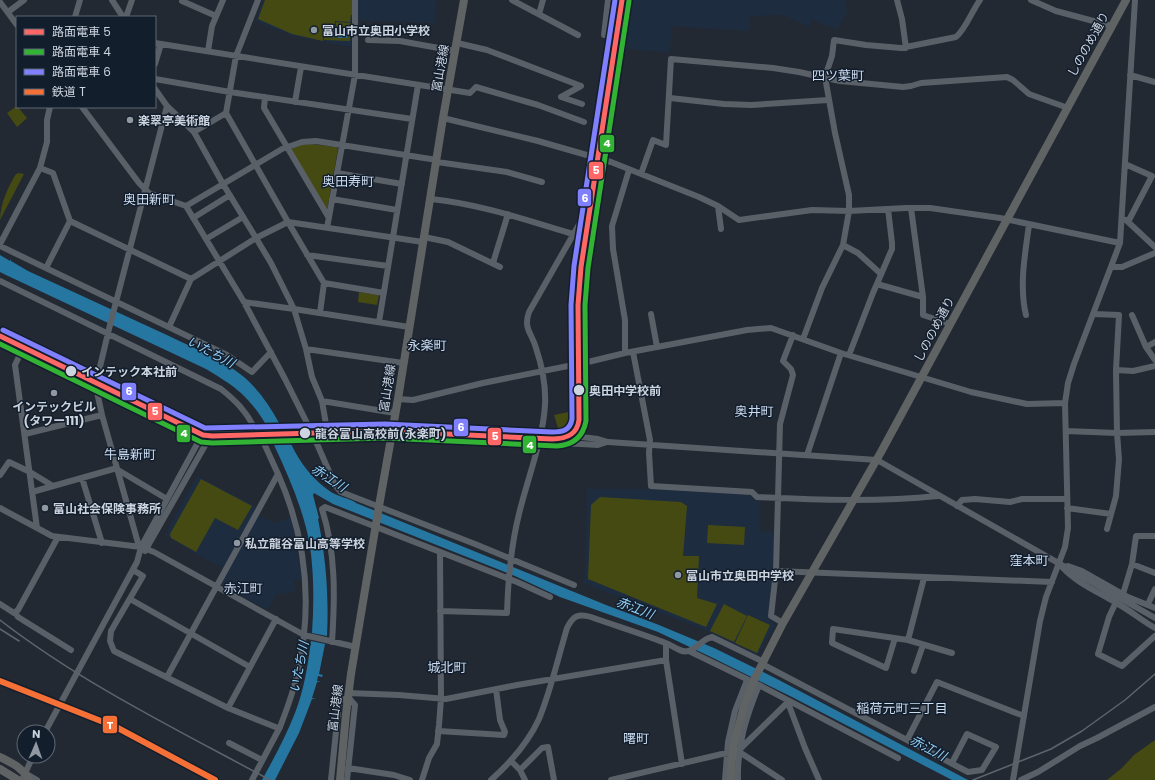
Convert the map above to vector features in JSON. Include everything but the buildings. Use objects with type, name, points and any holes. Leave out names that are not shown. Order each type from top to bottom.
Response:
[{"type":"main road","name":"富山港線","points":[[340,780],[348,695],[431,199],[443,118],[464,0]]},
{"type":"main road","name":"しののめ通り","points":[[738,748],[744,706],[753,682],[783,623],[877,460],[1126,0]]},
{"type":"main road","points":[[731,780],[738,748]]},
{"type":"main road","points":[[0,757],[14,764],[25,778]]},
{"type":"main road","points":[[0,769],[18,780]]},
{"type":"street","points":[[8,12],[24,0]]},
{"type":"street","points":[[75,16],[80,0]]},
{"type":"street","points":[[112,0],[123,16]]},
{"type":"street","points":[[124,16],[132,0]]},
{"type":"street","points":[[208,51],[212,26],[222,0]]},
{"type":"street","points":[[258,0],[236,56],[226,113],[324,283],[320,313]]},
{"type":"street","points":[[327,228],[355,75],[355,0]]},
{"type":"street","points":[[512,0],[578,35]]},
{"type":"street","points":[[539,14],[543,0]]},
{"type":"street","points":[[604,35],[608,0]]},
{"type":"street","points":[[897,0],[902,19],[906,48]]},
{"type":"street","points":[[803,338],[822,288],[843,245],[849,211],[849,195],[828,100],[825,77],[832,56],[834,40],[866,46],[906,48],[956,37],[961,34],[973,9],[980,0]]},
{"type":"street","points":[[1031,0],[1056,11],[1112,26]]},
{"type":"street","points":[[1013,780],[1040,621],[1046,597],[1065,547],[1068,528],[1066,499],[1065,403],[1070,376],[1120,244],[1135,0]]},
{"type":"street","points":[[182,1],[216,16]]},
{"type":"street","points":[[0,2],[16,24]]},
{"type":"street","points":[[368,40],[400,41],[487,50],[581,86],[561,97],[582,104]]},
{"type":"street","points":[[156,57],[158,43],[470,94],[476,87],[538,105],[584,122]]},
{"type":"street","points":[[641,174],[653,140],[666,145],[672,59],[773,68],[840,81],[903,87],[920,83],[1006,77],[1013,80],[1029,94],[1068,108]]},
{"type":"street","points":[[295,102],[302,67]]},
{"type":"street","points":[[1130,74],[1155,82]]},
{"type":"street","points":[[156,79],[230,92],[412,119]]},
{"type":"street","points":[[379,322],[418,85]]},
{"type":"street","points":[[156,90],[167,106],[194,132],[223,184],[271,263],[294,309],[306,349],[312,377],[322,401],[328,436]]},
{"type":"street","points":[[265,97],[264,108],[329,218]]},
{"type":"street","points":[[670,98],[702,103],[752,105],[828,100]]},
{"type":"street","points":[[144,548],[138,543],[102,415],[96,387],[167,106]]},
{"type":"street","points":[[50,108],[47,142],[40,168],[0,245],[116,305],[120,304],[227,355],[252,372],[271,352]]},
{"type":"street","points":[[83,108],[139,183],[149,193],[186,206],[244,302],[309,428]]},
{"type":"street","points":[[194,132],[226,113]]},
{"type":"street","points":[[443,118],[593,156],[699,197],[718,206],[739,220],[812,210],[849,211],[930,208],[1006,220],[1120,244]]},
{"type":"street","points":[[186,206],[286,147],[302,142],[316,141],[342,144],[507,172],[542,182]]},
{"type":"street","points":[[440,610],[507,613],[509,578],[519,515],[538,443],[545,407],[542,371],[536,347],[527,327],[527,318],[585,214],[593,156]]},
{"type":"street","points":[[1125,164],[1152,176],[1128,222]]},
{"type":"street","points":[[40,168],[53,173],[70,221],[191,279]]},
{"type":"street","points":[[625,353],[624,320],[613,249],[612,226],[629,170]]},
{"type":"street","points":[[337,173],[402,184]]},
{"type":"street","points":[[193,218],[230,195]]},
{"type":"street","points":[[332,199],[397,210]]},
{"type":"street","points":[[431,199],[452,201],[508,214],[573,234]]},
{"type":"street","points":[[718,206],[721,228]]},
{"type":"street","points":[[911,208],[923,297],[923,315],[950,324]]},
{"type":"street","points":[[849,355],[892,249],[888,209]]},
{"type":"street","points":[[493,263],[508,214]]},
{"type":"street","points":[[1122,216],[1155,247]]},
{"type":"street","points":[[206,239],[243,217]]},
{"type":"street","points":[[46,268],[70,221]]},
{"type":"street","points":[[168,327],[191,279],[256,238],[288,222],[393,238],[424,239],[448,242],[500,267]]},
{"type":"street","points":[[1026,316],[1023,301],[1025,259],[1029,225]]},
{"type":"street","points":[[0,226],[7,230]]},
{"type":"street","points":[[843,245],[858,252],[881,274]]},
{"type":"street","points":[[1111,267],[1122,267],[1155,253]]},
{"type":"street","points":[[307,255],[388,266]]},
{"type":"street","points":[[0,281],[109,331],[221,389],[234,399],[246,412],[255,429]]},
{"type":"street","points":[[324,283],[384,293]]},
{"type":"street","points":[[877,284],[923,297]]},
{"type":"street","points":[[244,302],[409,327]]},
{"type":"street","points":[[651,314],[656,347]]},
{"type":"street","points":[[1094,314],[1119,315],[1116,370],[1119,459],[1118,480],[1116,496],[1107,529]]},
{"type":"street","points":[[1132,315],[1146,347],[1155,360]]},
{"type":"street","points":[[398,399],[413,400],[625,353],[771,328],[803,338],[841,353],[970,392],[1027,404],[1065,403]]},
{"type":"street","points":[[0,333],[61,370],[201,437],[218,441],[292,439],[328,436],[391,436],[598,445],[608,442]]},
{"type":"street","points":[[783,623],[771,616],[776,571],[780,424],[793,375],[791,368],[783,361],[793,335]]},
{"type":"street","points":[[0,339],[68,364],[198,430],[207,432],[255,429],[393,426],[540,432],[598,439],[608,442],[877,460],[1155,618]]},
{"type":"street","points":[[1146,347],[1155,342]]},
{"type":"street","points":[[23,347],[15,365],[37,528]]},
{"type":"street","points":[[306,349],[403,363]]},
{"type":"street","points":[[632,352],[650,440],[651,486],[752,492],[757,497],[852,501],[908,499],[939,496]]},
{"type":"street","points":[[807,455],[841,353]]},
{"type":"street","points":[[1116,370],[1133,371],[1155,366]]},
{"type":"street","points":[[322,401],[395,413]]},
{"type":"street","points":[[25,434],[102,415]]},
{"type":"street","points":[[1066,431],[1117,433],[1155,432]]},
{"type":"street","points":[[49,724],[133,570],[167,499],[201,437],[207,432]]},
{"type":"street","points":[[144,548],[208,439],[207,432]]},
{"type":"street","points":[[314,437],[335,485],[341,492],[511,562],[574,585]]},
{"type":"street","points":[[252,780],[280,727],[298,673],[307,636],[306,578],[295,518],[287,494],[264,440]]},
{"type":"street","points":[[0,475],[9,462],[30,472],[53,486]]},
{"type":"street","points":[[32,492],[117,469],[167,499]]},
{"type":"street","points":[[167,677],[278,474]]},
{"type":"street","points":[[82,478],[102,543]]},
{"type":"street","points":[[957,506],[962,500],[975,499],[1010,502],[1022,499],[1066,499]]},
{"type":"street","points":[[331,641],[334,617],[333,559],[328,527],[322,509],[326,507],[376,524],[440,552],[509,578],[550,597]]},
{"type":"street","points":[[0,508],[58,538],[144,548],[154,552],[307,636],[356,647]]},
{"type":"street","points":[[1067,508],[1111,514]]},
{"type":"street","points":[[1123,594],[1132,564],[1136,536],[1155,536]]},
{"type":"street","points":[[15,612],[18,610],[58,538]]},
{"type":"street","points":[[422,780],[429,758],[437,744],[440,699],[440,552]]},
{"type":"street","points":[[1059,564],[1076,568],[1123,594],[1155,608]]},
{"type":"street","points":[[1059,564],[1076,580],[1116,602],[1139,619],[1155,628]]},
{"type":"street","points":[[1132,564],[1155,573]]},
{"type":"street","points":[[133,570],[142,576],[111,631],[110,641],[114,651],[228,708],[278,728],[280,727]]},
{"type":"street","points":[[776,571],[1052,582]]},
{"type":"street","points":[[908,640],[924,578]]},
{"type":"street","points":[[1148,604],[1155,589]]},
{"type":"street","points":[[130,599],[250,667]]},
{"type":"street","points":[[1116,602],[1109,617],[1098,654],[1122,666],[1155,636]]},
{"type":"street","points":[[0,604],[14,613],[15,612],[18,617],[71,650]]},
{"type":"street","points":[[491,780],[512,761],[525,744],[538,721],[567,628],[575,616],[583,614],[683,651],[691,650],[707,638],[712,637],[968,772],[982,770],[996,747],[967,734],[952,763]]},
{"type":"street","points":[[228,708],[276,619]]},
{"type":"street","points":[[895,638],[886,668],[832,643],[833,629],[879,636],[895,638],[908,640],[952,653]]},
{"type":"street","points":[[666,644],[666,660],[682,764]]},
{"type":"street","points":[[914,671],[923,645]]},
{"type":"street","points":[[691,650],[898,758]]},
{"type":"street","points":[[331,780],[339,702],[348,695],[399,695],[440,699],[666,660]]},
{"type":"street","points":[[725,780],[727,754],[735,711],[753,682]]},
{"type":"street","points":[[907,740],[937,682],[1024,716]]},
{"type":"street","points":[[438,731],[504,735],[505,732],[500,720],[496,689]]},
{"type":"street","points":[[348,695],[355,705],[348,780]]},
{"type":"street","points":[[611,780],[727,754],[738,748],[788,701]]},
{"type":"street","points":[[788,701],[805,748],[819,780]]},
{"type":"street","points":[[1021,780],[1038,772],[1080,746],[1155,707]]},
{"type":"street","points":[[229,743],[262,760]]},
{"type":"street","points":[[520,770],[542,748],[548,747],[554,780]]},
{"type":"street","points":[[738,748],[738,780]]},
{"type":"street","points":[[738,748],[741,753],[782,780]]},
{"type":"street","points":[[512,761],[520,770],[525,780]]},
{"type":"street","points":[[30,764],[25,778],[37,780]]},
{"type":"street","points":[[348,768],[394,775],[410,780]]},
{"type":"shaded area","name":"富山市立奥田小学校","points":[[263,0],[436,0],[435,23],[352,20],[351,47],[292,36],[255,21]]},
{"type":"shaded area","points":[[628,0],[845,0],[847,12],[837,30],[812,20],[809,27],[783,15],[750,16],[749,31],[671,26],[670,53],[621,48]]},
{"type":"shaded area","name":"私立龍谷富山高等学校","points":[[197,476],[253,505],[259,516],[276,523],[290,517],[295,535],[302,580],[294,581],[295,592],[277,594],[268,610],[221,585],[221,581],[227,570],[196,554],[165,535]]},
{"type":"shaded area","name":"富山市立奥田中学校","points":[[587,489],[668,489],[748,494],[752,498],[759,500],[759,531],[775,532],[769,615],[770,620],[775,625],[758,655],[710,632],[583,583],[585,571]]},
{"type":"green space","points":[[265,0],[353,0],[353,15],[351,15],[350,22],[335,21],[335,24],[323,24],[336,26],[336,22],[351,23],[350,41],[324,40],[324,30],[323,41],[292,34],[258,19]]},
{"type":"green space","points":[[16,107],[27,118],[17,127],[7,113]]},
{"type":"green space","points":[[312,144],[336,147],[338,149],[327,211],[291,149],[300,145]]},
{"type":"green space","points":[[16,174],[24,174],[0,220],[1,208],[5,196]]},
{"type":"green space","points":[[359,292],[379,295],[377,305],[358,302]]},
{"type":"green space","points":[[573,411],[573,416],[568,426],[566,428],[558,428],[554,415]]},
{"type":"green space","points":[[201,479],[252,506],[238,530],[215,518],[196,552],[171,538],[170,534]]},
{"type":"green space","points":[[600,497],[681,502],[687,506],[683,556],[699,556],[697,598],[717,604],[706,627],[588,579],[591,505]]},
{"type":"green space","points":[[708,525],[745,527],[744,545],[707,543]]},
{"type":"green space","points":[[724,604],[747,616],[734,642],[710,631]]},
{"type":"green space","points":[[748,615],[770,625],[757,653],[735,643]]},
{"type":"green space","points":[[1155,740],[1155,780],[1107,780],[1122,768],[1134,755]]},
{"type":"water","points":[[327,28],[347,29],[347,38],[326,37]]},
{"type":"water","points":[[0,255],[10,261],[11,259],[11,261],[28,271],[169,336],[227,365],[255,387],[268,404],[279,423],[265,423],[246,398],[206,369],[0,272]]},
{"type":"water","points":[[291,444],[308,471],[319,483],[334,493],[714,648],[777,679],[968,780],[952,780],[792,697],[658,632],[560,597],[515,576],[333,504],[314,493],[313,495],[319,518],[325,563],[328,621],[327,636],[312,633],[313,590],[310,546],[300,507],[274,445]]},
{"type":"water","name":"いたち川","points":[[311,641],[325,644],[319,674],[323,675],[322,677],[318,676],[317,681],[321,682],[317,682],[312,698],[316,699],[312,699],[299,733],[275,780],[262,780],[284,739],[298,704],[305,677]]},
{"type":"waterway","name":"いたち川","points":[[265,411],[289,457]]},
{"type":"railway","points":[[0,620],[64,665],[98,686],[270,780]]},
{"type":"railway","points":[[0,629],[19,641]]},
{"type":"railway","points":[[973,780],[1051,749],[1082,731],[1125,700],[1155,674]]},
{"type":"tram line","name":"6","points":[[3,330],[205,428],[385,424],[552,432],[565,430],[571,423],[572,419],[571,305],[574,266],[615,0]]},
{"type":"tram line","name":"5","points":[[0,336],[203,435],[385,431],[552,439],[570,435],[576,429],[579,420],[578,305],[581,267],[622,0]]},
{"type":"tram line","name":"4","points":[[0,344],[201,442],[212,443],[385,438],[557,446],[572,442],[580,436],[585,427],[586,421],[585,305],[588,268],[629,1]]},
{"type":"rail line","name":"T","points":[[0,681],[116,727],[215,780]]},
{"type":"place","name":"富山市立奥田小学校","points":[[314,30]]},
{"type":"place","name":"楽翠亭美術館","points":[[130,120]]},
{"type":"place","name":"インテック本社前","points":[[71,371]]},
{"type":"place","name":"奥田中学校前","points":[[579,390]]},
{"type":"place","name":"インテックビル (タワー111)","points":[[54,393]]},
{"type":"place","name":"龍谷富山高校前(永楽町)","points":[[305,433]]},
{"type":"place","name":"富山社会保険事務所","points":[[45,508]]},
{"type":"place","name":"私立龍谷富山高等学校","points":[[237,543]]},
{"type":"place","name":"富山市立奥田中学校","points":[[678,575]]},
{"type":"district","name":"四ツ葉町","points":[[838,75]]},
{"type":"district","name":"奥田寿町","points":[[348,181]]},
{"type":"district","name":"奥田新町","points":[[149,199]]},
{"type":"district","name":"永楽町","points":[[427,345]]},
{"type":"district","name":"奥井町","points":[[754,411]]},
{"type":"district","name":"牛島新町","points":[[130,454]]},
{"type":"district","name":"窪本町","points":[[1029,560]]},
{"type":"district","name":"赤江町","points":[[243,588]]},
{"type":"district","name":"城北町","points":[[447,667]]},
{"type":"district","name":"稲荷元町三丁目","points":[[902,708]]},
{"type":"district","name":"曙町","points":[[636,738]]},
{"type":"water label","name":"赤江川","points":[[329,478]]},
{"type":"water label","name":"赤江川","points":[[635,608]]},
{"type":"water label","name":"赤江川","points":[[928,748]]}]
